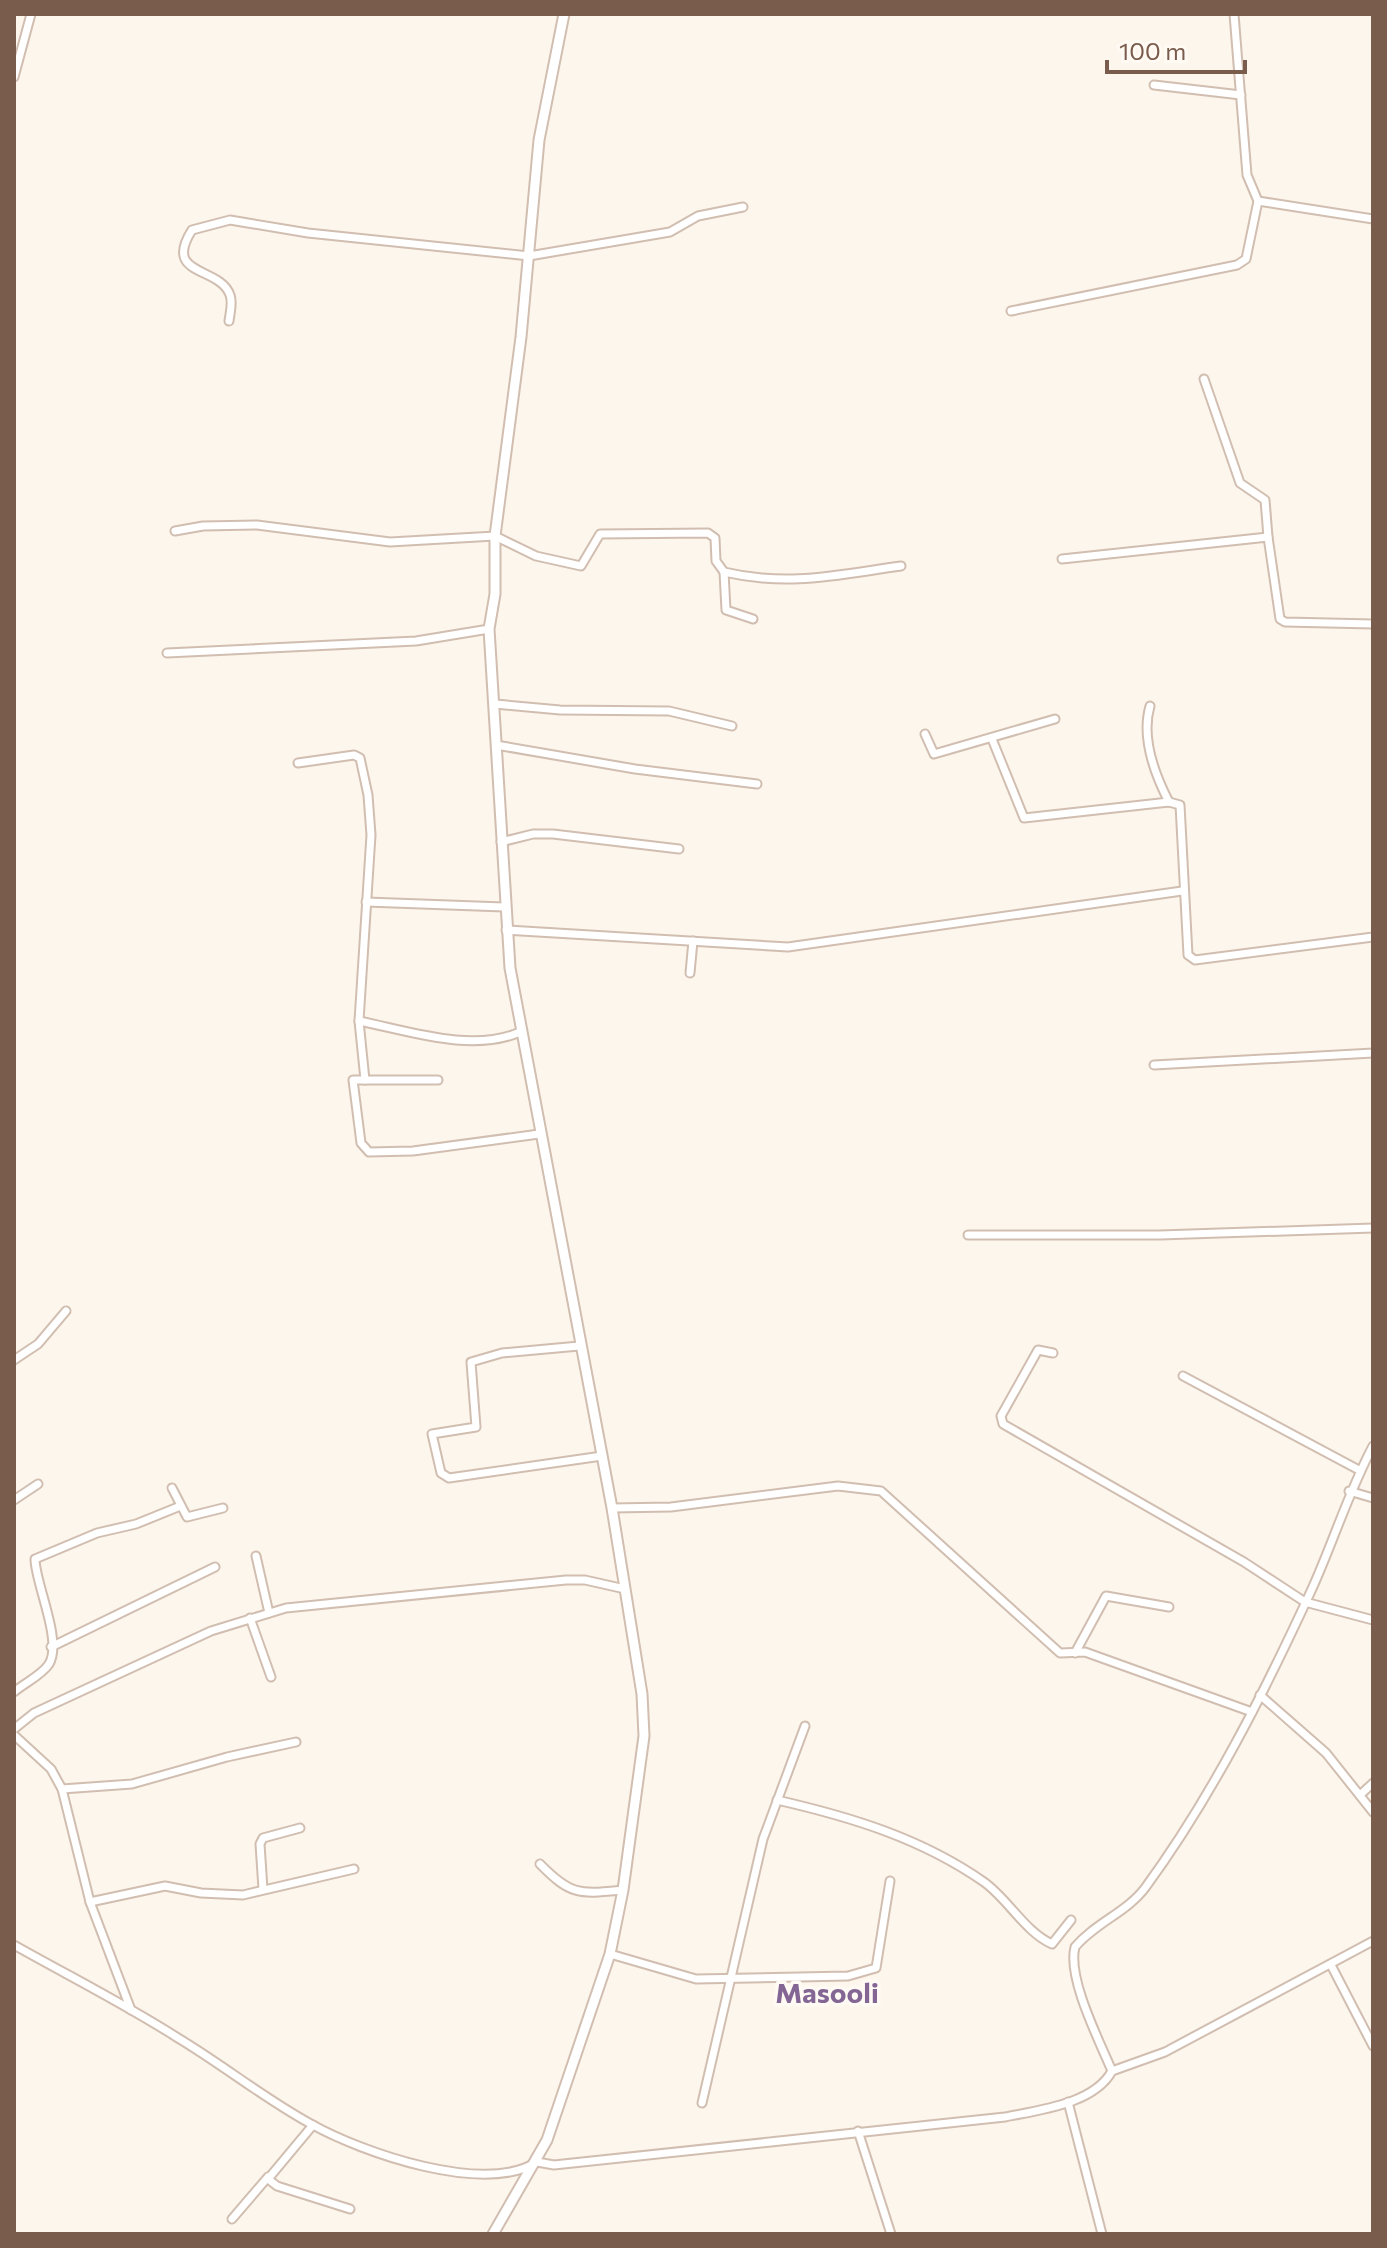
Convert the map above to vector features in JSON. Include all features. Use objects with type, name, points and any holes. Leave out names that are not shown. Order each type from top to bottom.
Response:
[{"type":"street","points":[[14,77],[31,14]]},
{"type":"street","points":[[493,2234],[537,2162],[588,2026],[610,1954],[623,1890],[644,1744],[642,1694],[612,1508],[520,1032],[504,907],[489,629],[495,594],[495,536],[529,256],[539,140],[564,14]]},
{"type":"street","points":[[1011,311],[1101,290],[1237,265],[1246,259],[1258,201],[1247,175],[1234,14]]},
{"type":"street","points":[[1154,85],[1241,95]]},
{"type":"street","points":[[1258,201],[1373,219]]},
{"type":"street","points":[[229,321],[229,292],[223,284],[186,262],[184,252],[192,230],[208,224],[230,220],[308,233],[529,256],[670,232],[698,216],[743,207]]},
{"type":"street","points":[[1204,379],[1240,483],[1265,500],[1280,619],[1285,622],[1373,624]]},
{"type":"street","points":[[175,531],[203,526],[257,525],[401,542],[495,536],[536,556],[581,566],[600,534],[708,533],[715,538],[716,561],[724,572],[726,610],[753,619]]},
{"type":"street","points":[[1062,559],[1268,537]]},
{"type":"street","points":[[724,572],[765,581],[901,566]]},
{"type":"street","points":[[167,653],[416,641],[489,629]]},
{"type":"street","points":[[495,704],[560,710],[669,711],[732,726]]},
{"type":"street","points":[[1150,706],[1147,735],[1160,784],[1169,802]]},
{"type":"street","points":[[925,734],[934,754],[1055,719]]},
{"type":"street","points":[[992,739],[1024,818],[1176,802],[1182,809],[1182,891],[1188,955],[1200,961],[1373,937]]},
{"type":"street","points":[[496,745],[635,769],[757,784]]},
{"type":"street","points":[[298,763],[354,755],[360,758],[370,827],[359,1021],[365,1080]]},
{"type":"street","points":[[501,842],[533,834],[553,834],[679,849]]},
{"type":"street","points":[[506,930],[788,947],[1182,891]]},
{"type":"street","points":[[366,902],[504,907]]},
{"type":"street","points":[[690,973],[693,941]]},
{"type":"street","points":[[359,1021],[463,1040],[503,1040],[520,1032]]},
{"type":"street","points":[[1154,1065],[1373,1053]]},
{"type":"street","points":[[438,1080],[353,1080],[361,1143],[369,1152],[413,1151],[539,1134]]},
{"type":"street","points":[[968,1235],[1160,1235],[1373,1228]]},
{"type":"street","points":[[14,1360],[38,1344],[66,1311]]},
{"type":"street","points":[[579,1346],[502,1353],[471,1362],[476,1427],[432,1434],[441,1473],[449,1478],[602,1456]]},
{"type":"street","points":[[1053,1353],[1038,1350],[1001,1416],[1003,1424],[1244,1562],[1305,1602],[1373,1620]]},
{"type":"street","points":[[1183,1376],[1359,1470]]},
{"type":"street","points":[[1112,2071],[1078,1982],[1073,1956],[1075,1947],[1145,1887],[1252,1712],[1305,1602],[1349,1491],[1373,1446]]},
{"type":"street","points":[[14,1500],[38,1484]]},
{"type":"street","points":[[612,1508],[671,1507],[838,1486],[881,1491],[1060,1653],[1085,1652],[1252,1712]]},
{"type":"street","points":[[172,1488],[178,1507],[192,1518],[223,1508]]},
{"type":"street","points":[[1349,1491],[1373,1498]]},
{"type":"street","points":[[14,1692],[45,1669],[51,1659],[47,1600],[35,1559],[97,1533],[136,1524],[178,1507]]},
{"type":"street","points":[[256,1556],[269,1613]]},
{"type":"street","points":[[51,1647],[215,1567]]},
{"type":"street","points":[[131,2010],[90,1902],[62,1789],[51,1769],[14,1732],[47,1707],[211,1631],[286,1608],[566,1580],[585,1580],[625,1589]]},
{"type":"street","points":[[1075,1653],[1106,1596],[1169,1607]]},
{"type":"street","points":[[250,1618],[271,1677]]},
{"type":"street","points":[[1260,1695],[1326,1753],[1373,1812]]},
{"type":"street","points":[[702,2103],[763,1839],[805,1726]]},
{"type":"street","points":[[62,1789],[132,1784],[227,1757],[296,1742]]},
{"type":"street","points":[[1360,1795],[1373,1783]]},
{"type":"street","points":[[777,1800],[837,1814],[906,1837],[985,1883],[1052,1944],[1071,1920]]},
{"type":"street","points":[[263,1889],[260,1844],[263,1838],[300,1828]]},
{"type":"street","points":[[540,1864],[566,1889],[578,1894],[623,1890]]},
{"type":"street","points":[[90,1902],[165,1886],[236,1896],[354,1869]]},
{"type":"street","points":[[610,1954],[679,1977],[728,1980],[848,1976],[876,1968],[890,1881]]},
{"type":"street","points":[[14,1945],[131,2010],[313,2125],[382,2153],[465,2173],[521,2172],[537,2162],[554,2165],[1005,2117],[1068,2102],[1105,2084],[1112,2071],[1165,2052],[1373,1941]]},
{"type":"street","points":[[1331,1965],[1373,2046]]},
{"type":"street","points":[[1068,2102],[1102,2234]]},
{"type":"street","points":[[232,2219],[313,2125]]},
{"type":"street","points":[[858,2131],[891,2234]]},
{"type":"street","points":[[268,2177],[277,2186],[350,2209]]},
{"type":"district","name":"Masooli","points":[[827,1992]]}]
